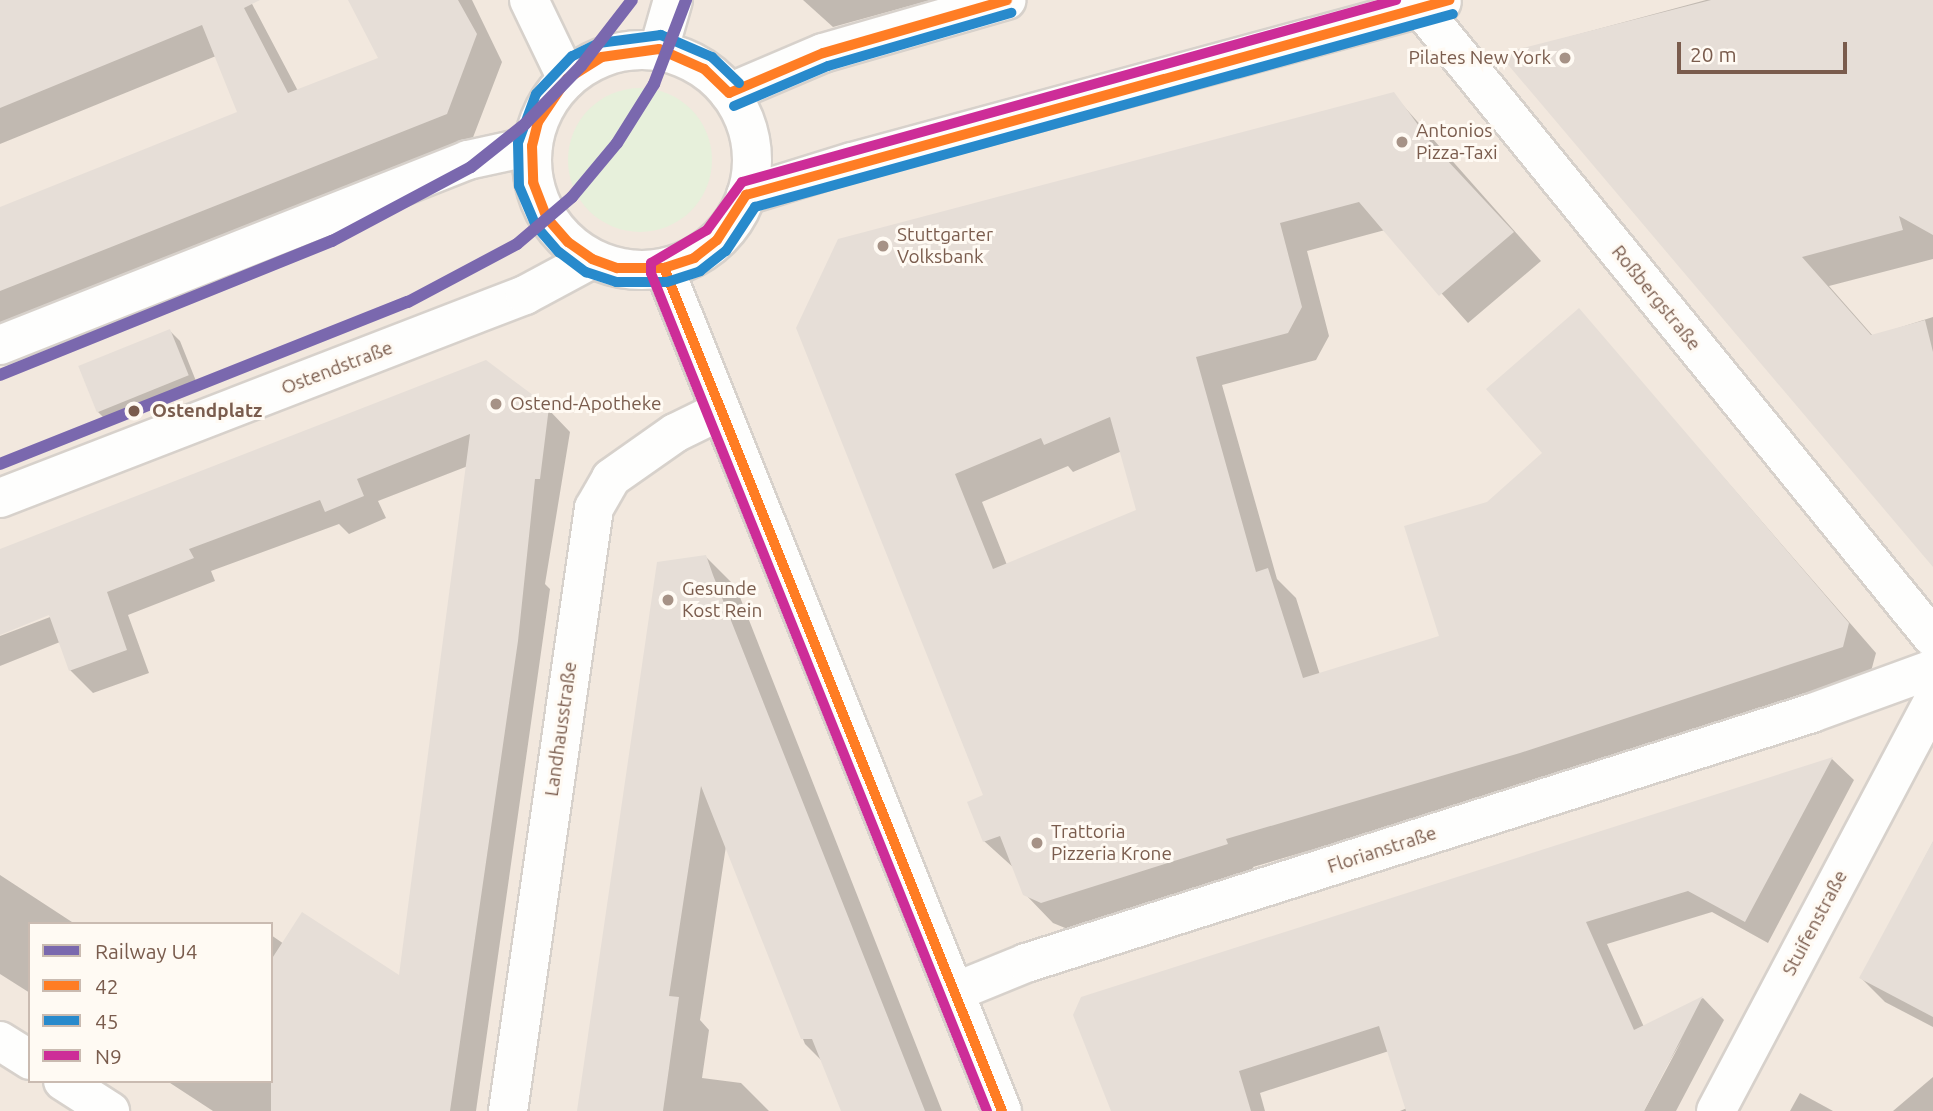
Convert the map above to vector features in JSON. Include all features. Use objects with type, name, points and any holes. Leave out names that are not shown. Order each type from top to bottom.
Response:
[{"type":"street","points":[[529,0],[567,79]]},
{"type":"street","points":[[659,49],[673,0]]},
{"type":"street","points":[[729,93],[823,53],[1007,0]]},
{"type":"street","points":[[746,195],[852,162],[1428,2]]},
{"type":"street","name":"Roßbergstraße","points":[[1428,2],[1897,597],[1933,638]]},
{"type":"street","points":[[659,49],[704,69],[729,93],[749,139],[752,167],[746,195],[718,240],[694,258],[664,268],[617,268],[592,259],[568,242],[547,218],[533,182],[532,146],[543,111],[567,79],[602,57],[659,49]]},
{"type":"street","points":[[0,345],[468,160],[532,146]]},
{"type":"street","name":"Ostendstraße","points":[[0,498],[525,295],[592,259]]},
{"type":"street","points":[[664,268],[1002,1111]]},
{"type":"street","name":"Landhausstraße","points":[[508,1111],[594,508],[611,478],[676,433],[720,411]]},
{"type":"street","name":"Florianstraße","points":[[955,992],[1026,963],[1812,713],[1933,669]]},
{"type":"street","name":"Stuifenstraße","points":[[1716,1111],[1933,701]]},
{"type":"street","points":[[0,1041],[28,1059]]},
{"type":"street","points":[[66,1083],[110,1111]]},
{"type":"shaded area","points":[[0,0],[1933,0],[1933,1111],[0,1111]]},
{"type":"green space","points":[[640,88],[668,93],[691,109],[707,132],[712,160],[707,188],[691,211],[668,227],[640,232],[612,227],[589,211],[573,188],[568,160],[573,132],[589,109],[612,93]]},
{"type":"building","points":[[0,0],[260,0],[244,8],[288,93],[378,58],[348,0],[458,0],[477,34],[447,114],[0,291],[0,207],[237,112],[202,25],[0,108]]},
{"type":"building","points":[[1711,0],[1933,0],[1933,235],[1899,216],[1903,230],[1802,257],[1871,335],[1925,320],[1933,352],[1933,567],[1499,54]]},
{"type":"building","points":[[1394,92],[1432,144],[1514,232],[1439,296],[1359,202],[1280,223],[1302,307],[1288,333],[1196,357],[1256,572],[1268,568],[1303,678],[1439,636],[1404,526],[1487,502],[1542,453],[1486,389],[1579,308],[1849,623],[1843,647],[1520,753],[1226,839],[1228,844],[1041,903],[1023,895],[1000,836],[983,842],[967,802],[983,795],[796,328],[838,239]],"holes":[[[1110,417],[1136,510],[993,569],[955,474],[1041,438],[1044,445]]]},
{"type":"building","points":[[170,329],[189,375],[97,412],[78,366]]},
{"type":"building","points":[[486,360],[549,407],[540,479],[535,479],[518,641],[450,1111],[271,1111],[273,957],[302,912],[399,975],[470,434],[357,479],[364,496],[325,512],[320,500],[189,549],[194,558],[107,592],[127,650],[69,671],[49,615],[0,635],[0,549]]},
{"type":"building","points":[[706,555],[925,1111],[841,1111],[812,1039],[801,1039],[701,786],[669,996],[679,997],[663,1111],[577,1111],[657,562]]},
{"type":"building","points":[[1833,757],[1745,922],[1688,891],[1586,922],[1634,1030],[1703,996],[1644,1111],[1406,1111],[1379,1026],[1239,1071],[1251,1111],[1111,1111],[1073,1015],[1081,997]]},
{"type":"building","points":[[1933,841],[1933,1017],[1859,978]]},
{"type":"rail line","name":"U4","points":[[0,375],[332,241],[471,167],[525,124],[581,66],[632,0]]},
{"type":"rail line","name":"U4","points":[[0,464],[408,302],[517,244],[572,197],[617,143],[654,84],[686,0]]},
{"type":"transit line","name":"42","points":[[1007,0],[823,53],[729,93],[704,69],[659,49],[602,57],[567,79],[538,122],[532,146],[533,182],[547,218],[568,242],[592,259],[617,268],[664,268],[694,258],[717,240],[746,195],[1449,0]]},
{"type":"transit line","name":"N9","points":[[987,1111],[651,273],[651,263],[707,230],[742,182],[1396,0]]},
{"type":"transit line","name":"45","points":[[734,106],[828,66],[1011,13]]},
{"type":"transit line","name":"45","points":[[739,83],[712,57],[661,35],[599,43],[572,56],[536,94],[518,143],[519,186],[536,226],[559,252],[586,272],[616,282],[667,282],[700,271],[726,251],[755,207],[1453,14]]},
{"type":"transit line","name":"42","points":[[664,268],[1002,1111]]},
{"type":"place","name":"Pilates New York","points":[[1565,58]]},
{"type":"place","name":"Antonios Pizza-Taxi","points":[[1402,142]]},
{"type":"place","name":"Stuttgarter Volksbank","points":[[883,246]]},
{"type":"place","name":"Ostend-Apotheke","points":[[496,404]]},
{"type":"place","name":"Ostendplatz","points":[[134,411]]},
{"type":"place","name":"Gesunde Kost Rein","points":[[668,600]]},
{"type":"place","name":"Trattoria Pizzeria Krone","points":[[1037,843]]}]
